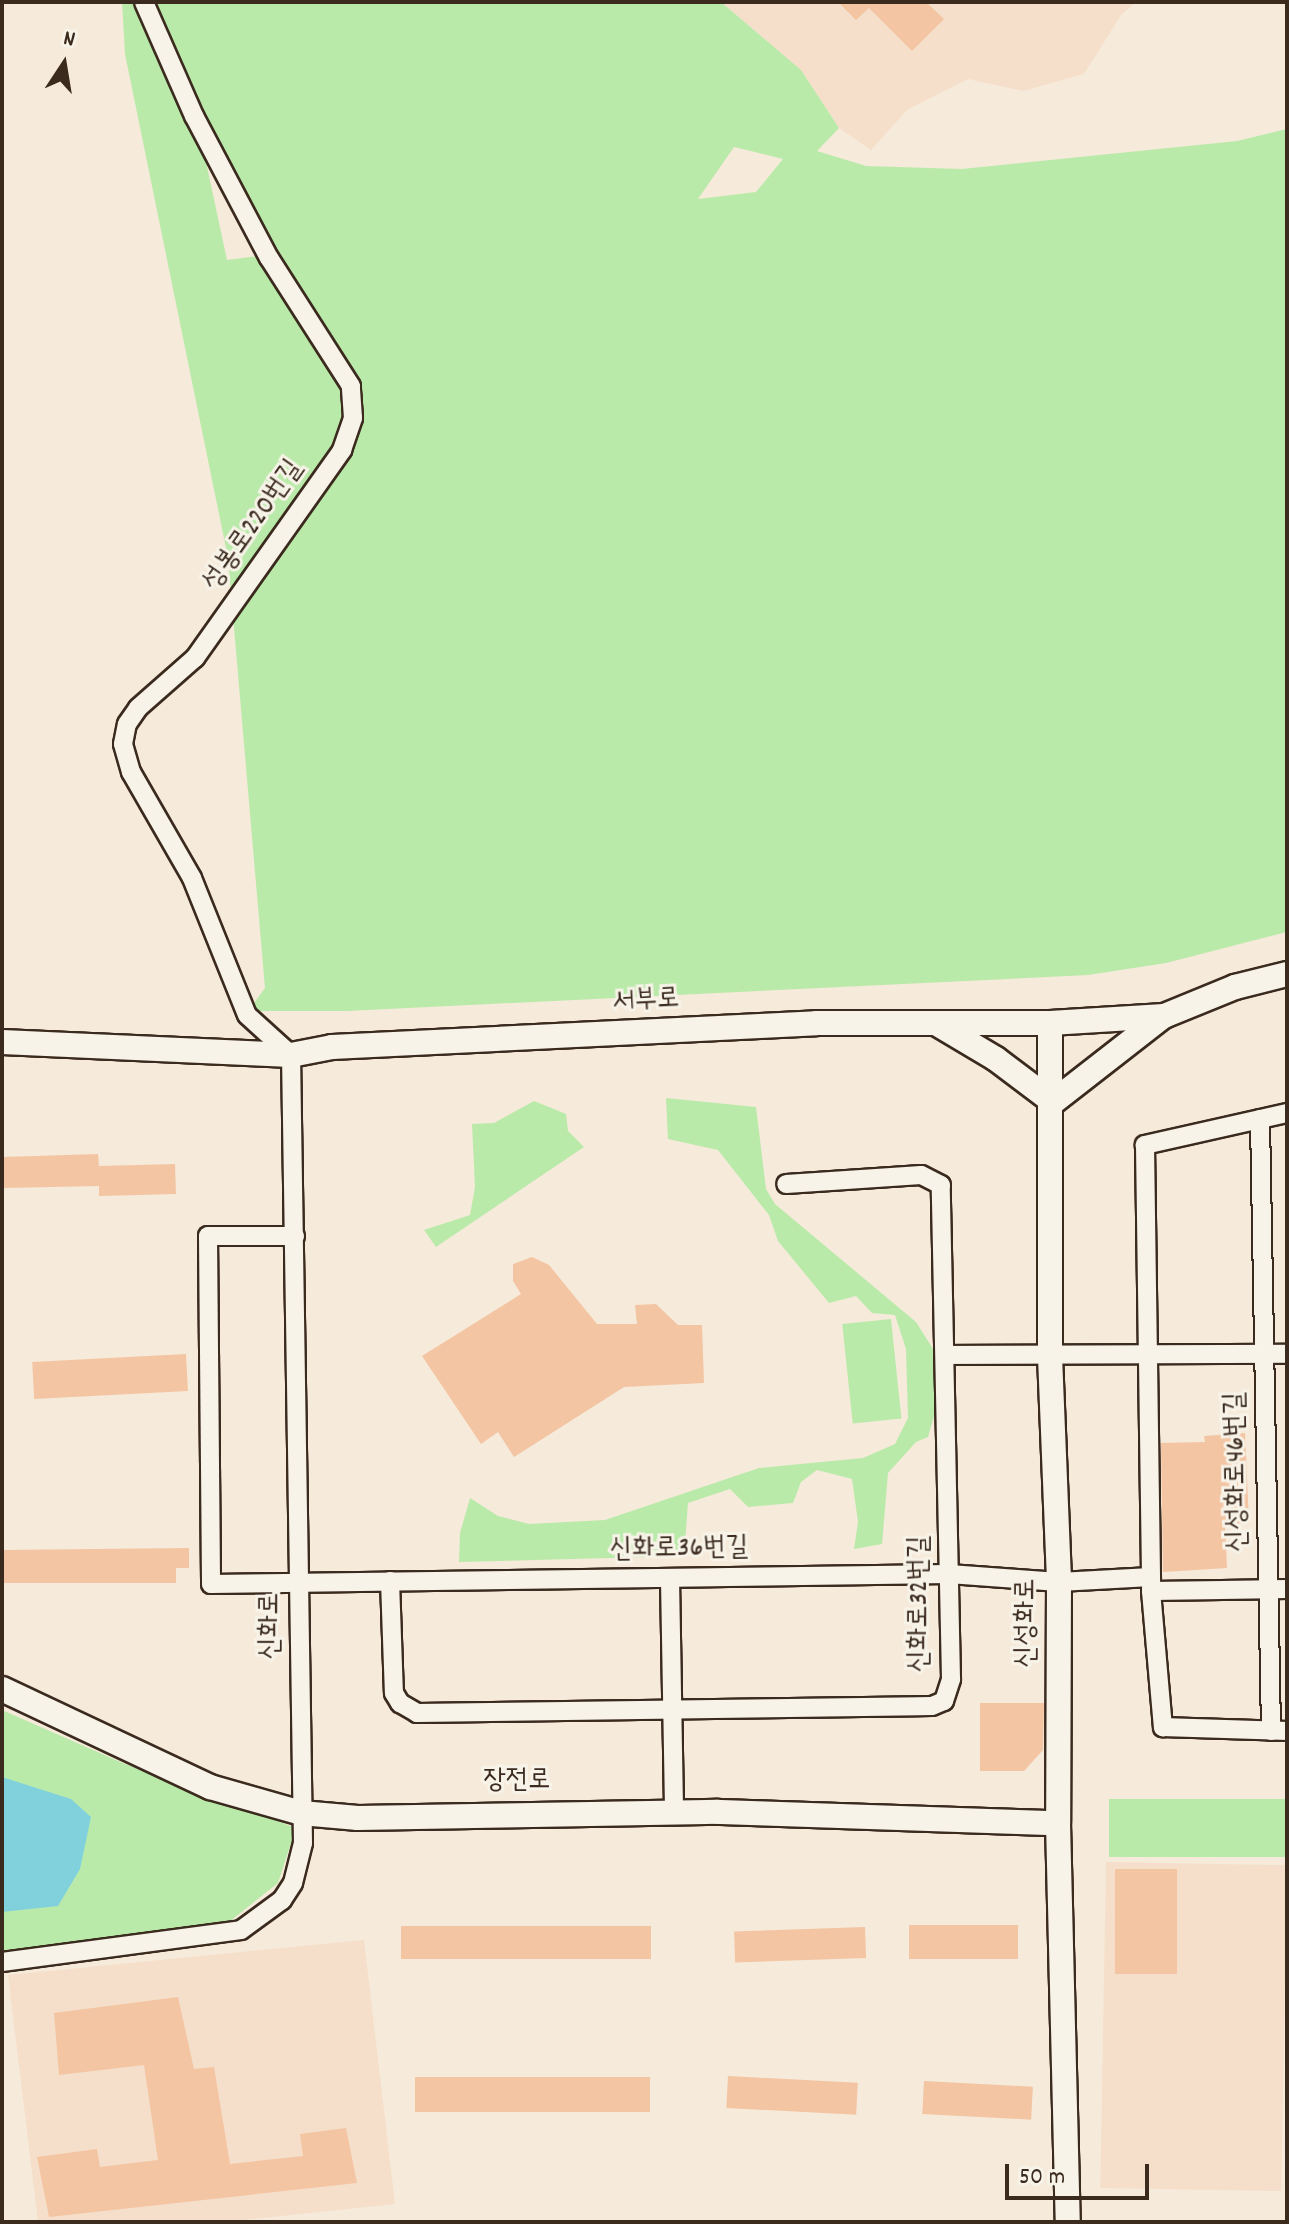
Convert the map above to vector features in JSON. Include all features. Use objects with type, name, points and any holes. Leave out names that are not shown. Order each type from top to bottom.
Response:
[{"type":"street","name":"성봉로220번길","points":[[144,2],[194,116],[269,258],[351,386],[353,418],[342,450],[195,658],[138,708],[127,724],[123,744],[131,772],[192,878],[247,1015],[291,1055]]},
{"type":"street","name":"서부로","points":[[2,1042],[291,1055],[332,1047],[816,1023],[1050,1023],[1164,1016],[1235,987],[1287,974]]},
{"type":"street","points":[[938,1025],[996,1059],[1053,1102],[1164,1016]]},
{"type":"street","name":"신성화로","points":[[1050,1023],[1053,1102],[1050,1356],[1059,1582],[1058,1823],[1068,2222]]},
{"type":"street","name":"신화로","points":[[2,1962],[241,1930],[265,1916],[293,1883],[303,1843],[291,1055]]},
{"type":"street","points":[[1279,1731],[1163,1727],[1151,1584],[1145,1145],[1287,1113]]},
{"type":"street","name":"신성화로46번길","points":[[1260,1119],[1264,1354],[1278,1590],[1279,1731]]},
{"type":"street","name":"신화로32번길","points":[[390,1581],[394,1693],[400,1703],[417,1713],[932,1706],[944,1701],[951,1679],[941,1185],[921,1175],[786,1184]]},
{"type":"street","name":"신화로36번길","points":[[295,1236],[208,1236],[211,1584],[949,1574],[1059,1582],[1278,1590]]},
{"type":"street","name":"신성화로46번길","points":[[945,1355],[1287,1354]]},
{"type":"street","points":[[670,1579],[674,1812]]},
{"type":"street","name":"장전로","points":[[2,1689],[210,1787],[301,1813],[358,1818],[674,1812],[1058,1823]]},
{"type":"shaded area","points":[[721,2],[1136,2],[1121,15],[1084,74],[1023,91],[968,79],[907,110],[871,150],[839,128],[801,70]]},
{"type":"shaded area","points":[[1106,1862],[1287,1865],[1281,2191],[1100,2188]]},
{"type":"shaded area","points":[[364,1940],[395,2204],[225,2222],[38,2222],[8,1975]]},
{"type":"green space","points":[[122,2],[721,2],[801,70],[839,128],[817,151],[866,166],[962,169],[1237,141],[1287,129],[1287,932],[1166,963],[1088,975],[347,1011],[248,1011],[265,988],[228,558],[125,54]],"holes":[[[199,129],[272,254],[227,260]],[[734,147],[783,159],[756,192],[698,199]]]},
{"type":"green space","points":[[666,1098],[756,1107],[766,1189],[775,1204],[916,1322],[935,1352],[934,1416],[928,1437],[916,1442],[888,1473],[882,1544],[854,1549],[858,1522],[852,1479],[817,1470],[801,1482],[793,1503],[748,1507],[730,1489],[688,1503],[684,1556],[459,1562],[460,1533],[470,1498],[498,1516],[529,1524],[605,1520],[759,1468],[863,1458],[895,1444],[908,1418],[906,1349],[895,1315],[872,1313],[856,1296],[829,1303],[778,1241],[769,1215],[718,1150],[668,1139]]},
{"type":"green space","points":[[534,1101],[566,1114],[568,1131],[584,1147],[436,1247],[424,1230],[470,1215],[475,1187],[472,1124],[494,1123]]},
{"type":"green space","points":[[891,1319],[901,1418],[853,1424],[842,1324]]},
{"type":"green space","points":[[2,1710],[125,1764],[296,1828],[278,1883],[229,1922],[2,1953]]},
{"type":"green space","points":[[1109,1799],[1287,1799],[1287,1857],[1109,1857]]},
{"type":"water","points":[[2,1777],[71,1799],[91,1817],[80,1869],[58,1906],[2,1912]]},
{"type":"building","points":[[838,2],[926,2],[944,19],[912,51],[869,8],[856,20]]},
{"type":"building","points":[[98,1154],[99,1166],[175,1164],[176,1194],[99,1196],[99,1186],[2,1188],[2,1157]]},
{"type":"building","points":[[532,1257],[549,1265],[597,1324],[637,1324],[635,1305],[656,1304],[678,1325],[702,1325],[704,1383],[624,1387],[514,1457],[498,1432],[481,1444],[422,1356],[521,1294],[513,1281],[513,1264]]},
{"type":"building","points":[[186,1354],[188,1391],[34,1399],[32,1362]]},
{"type":"building","points":[[1245,1433],[1249,1523],[1225,1524],[1227,1568],[1163,1572],[1161,1443],[1205,1442],[1204,1436]]},
{"type":"building","points":[[189,1548],[189,1568],[176,1568],[176,1583],[2,1583],[2,1550]]},
{"type":"building","points":[[980,1703],[1044,1703],[1043,1750],[1024,1771],[980,1771]]},
{"type":"building","points":[[1115,1869],[1177,1869],[1177,1974],[1115,1974]]},
{"type":"building","points":[[909,1925],[1018,1925],[1018,1959],[909,1959]]},
{"type":"building","points":[[401,1926],[651,1926],[651,1959],[401,1959]]},
{"type":"building","points":[[865,1927],[866,1958],[735,1963],[734,1932]]},
{"type":"building","points":[[178,1997],[194,2069],[214,2067],[230,2164],[303,2156],[300,2134],[346,2128],[357,2183],[49,2217],[37,2157],[97,2149],[100,2167],[158,2160],[144,2065],[59,2075],[54,2013]]},
{"type":"building","points":[[728,2076],[858,2083],[856,2115],[726,2108]]},
{"type":"building","points":[[415,2077],[650,2077],[650,2112],[415,2112]]},
{"type":"building","points":[[924,2081],[1033,2087],[1031,2120],[922,2114]]}]
